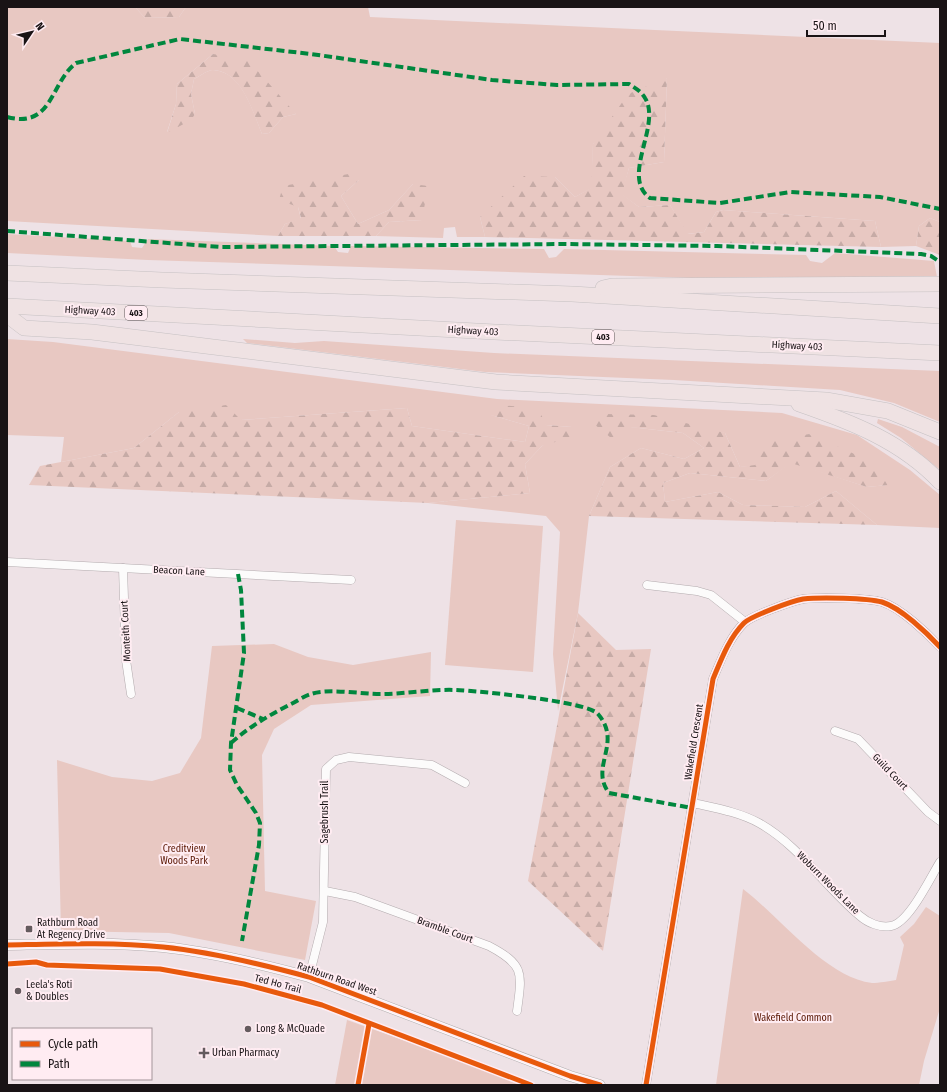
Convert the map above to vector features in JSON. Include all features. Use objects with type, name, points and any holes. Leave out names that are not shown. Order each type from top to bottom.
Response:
[{"type":"highway","points":[[7,273],[572,294],[940,316]]},
{"type":"highway","points":[[572,294],[612,286],[940,284]]},
{"type":"highway","name":"Highway 403","points":[[7,306],[495,332],[940,353]]},
{"type":"highway","points":[[7,315],[24,328],[92,332],[496,382],[826,400],[872,407],[907,417],[940,432]]},
{"type":"highway","points":[[787,399],[845,420],[885,438],[904,451],[940,482]]},
{"type":"street","name":"Beacon Lane","points":[[7,562],[351,580]]},
{"type":"street","name":"Monteith Court","points":[[123,568],[126,660],[131,694]]},
{"type":"street","points":[[647,585],[697,591],[711,595],[745,622]]},
{"type":"street","name":"Wakefield Crescent","points":[[646,1085],[713,679],[722,656],[732,638],[745,622],[778,607],[803,600],[856,600],[883,602],[925,631],[940,647]]},
{"type":"street","name":"Guild Court","points":[[835,731],[858,739],[928,812],[940,821]]},
{"type":"street","name":"Sagebrush Trail","points":[[309,977],[323,922],[326,769],[336,760],[349,757],[432,765],[465,783]]},
{"type":"street","name":"Woburn Woods Lane","points":[[693,803],[738,814],[760,824],[799,854],[860,916],[876,925],[892,926],[905,918],[940,862]]},
{"type":"street","name":"Bramble Court","points":[[324,891],[355,897],[489,946],[506,955],[516,964],[521,980],[517,1010]]},
{"type":"street","name":"Rathburn Road West","points":[[7,945],[73,944],[164,947],[239,960],[309,977],[570,1076],[600,1085]]},
{"type":"green space","points":[[7,7],[135,7],[145,18],[179,17],[186,7],[368,7],[370,17],[940,43],[940,222],[930,218],[919,226],[916,246],[881,247],[875,221],[723,210],[716,212],[704,232],[687,234],[670,205],[639,207],[621,194],[629,168],[664,162],[667,78],[593,144],[592,188],[575,197],[555,177],[480,217],[485,237],[457,237],[455,227],[444,228],[443,238],[376,236],[389,222],[422,220],[413,184],[389,210],[358,224],[341,196],[359,180],[298,207],[301,219],[285,224],[278,236],[7,221]],"holes":[[[213,54],[296,114],[283,117],[269,133],[262,134],[250,104],[239,85],[232,77],[223,72],[211,70],[194,79],[191,94],[195,114],[167,132],[176,104],[177,84]]]},
{"type":"green space","points":[[135,7],[186,7],[179,17],[145,18]]},
{"type":"green space","points":[[213,54],[248,60],[296,114],[283,117],[269,133],[262,134],[245,94],[239,85],[232,77],[223,72],[211,70],[194,79],[191,94],[195,114],[191,120],[167,133],[176,104],[177,84]]},
{"type":"green space","points":[[667,78],[664,162],[629,168],[622,194],[639,207],[670,205],[688,234],[704,232],[716,212],[723,210],[875,221],[881,247],[485,237],[480,217],[524,176],[555,177],[575,197],[591,188],[593,144],[628,94]]},
{"type":"green space","points":[[354,173],[359,180],[341,196],[358,224],[389,210],[413,184],[428,186],[422,220],[389,222],[376,236],[278,236],[285,224],[301,218],[298,207],[279,200],[283,186]]},
{"type":"green space","points":[[930,218],[940,222],[940,255],[916,246],[919,226]]},
{"type":"green space","points":[[7,234],[130,241],[132,247],[142,248],[148,239],[334,246],[338,252],[348,253],[351,246],[544,249],[549,258],[556,257],[564,249],[806,255],[810,261],[822,263],[835,253],[934,261],[937,277],[722,279],[148,260],[7,253]]},
{"type":"green space","points":[[7,339],[53,342],[497,399],[782,413],[857,435],[910,470],[940,495],[940,528],[877,525],[836,491],[805,507],[743,505],[718,492],[665,502],[663,483],[690,473],[766,481],[791,462],[867,487],[887,485],[809,434],[755,466],[740,467],[725,433],[630,427],[683,433],[704,448],[684,459],[641,448],[610,467],[589,516],[578,613],[558,711],[553,654],[560,532],[546,516],[428,503],[530,493],[525,464],[542,446],[572,427],[546,425],[491,415],[529,426],[525,442],[412,426],[407,408],[241,420],[179,412],[134,448],[61,462],[64,437],[7,435]]},
{"type":"green space","points":[[243,339],[295,343],[324,341],[494,353],[940,371],[940,422],[894,403],[840,390],[674,380],[485,372],[247,343]]},
{"type":"green space","points":[[226,405],[241,420],[407,408],[412,426],[525,442],[529,426],[491,415],[498,405],[538,408],[546,425],[572,427],[575,436],[542,446],[525,464],[530,493],[428,503],[29,485],[40,466],[134,448],[179,412]]},
{"type":"green space","points":[[604,414],[654,415],[725,433],[740,467],[755,465],[761,444],[809,434],[875,463],[888,485],[867,487],[791,463],[766,481],[690,473],[663,483],[665,502],[718,492],[743,505],[805,507],[836,491],[877,525],[589,516],[610,467],[641,448],[684,459],[704,448],[683,433],[630,427],[616,442],[594,424]]},
{"type":"green space","points":[[878,419],[902,427],[940,447],[940,470],[901,438],[877,423]]},
{"type":"green space","points":[[456,520],[543,526],[533,672],[445,665]]},
{"type":"green space","points":[[578,613],[616,650],[651,649],[603,951],[528,881]]},
{"type":"green space","name":"Creditview Woods Park","points":[[274,644],[308,657],[353,665],[431,652],[430,696],[311,705],[274,729],[262,755],[265,891],[316,901],[305,960],[169,933],[61,931],[57,760],[112,777],[152,781],[180,773],[201,738],[212,646]]},
{"type":"green space","name":"Wakefield Common","points":[[743,889],[820,958],[855,979],[872,983],[896,980],[904,945],[900,937],[914,924],[926,907],[940,916],[940,1008],[924,1061],[919,1085],[716,1085]]},
{"type":"green space","points":[[347,1020],[529,1085],[335,1085]]},
{"type":"marked path","points":[[7,117],[22,119],[34,116],[42,110],[49,102],[67,72],[76,63],[180,39],[311,54],[492,80],[557,85],[629,84],[638,90],[645,98],[649,109],[649,122],[640,164],[639,177],[642,189],[650,198],[720,203],[790,192],[880,197],[940,209]]},
{"type":"marked path","points":[[7,231],[222,247],[566,244],[717,246],[921,254],[931,256],[940,262]]},
{"type":"marked path","points":[[238,574],[241,590],[244,653],[231,743],[230,770],[237,785],[256,813],[260,823],[259,845],[242,941]]},
{"type":"marked path","points":[[231,743],[266,718],[306,696],[318,692],[336,691],[380,694],[456,690],[486,692],[554,701],[590,709],[598,714],[605,725],[607,745],[602,774],[604,783],[609,793],[692,808]]},
{"type":"marked path","points":[[237,708],[263,719]]},
{"type":"cycle path","points":[[646,1085],[713,679],[734,635],[748,620],[772,609],[798,600],[820,598],[855,599],[882,602],[889,605],[905,615],[940,647]]},
{"type":"cycle path","points":[[7,945],[144,945],[200,952],[255,963],[309,977],[570,1076],[600,1085]]},
{"type":"cycle path","name":"Ted Ho Trail","points":[[7,964],[36,962],[47,965],[160,969],[244,984],[322,1005],[531,1085]]},
{"type":"cycle path","points":[[358,1085],[369,1024]]},
{"type":"place","name":"Rathburn Road At Regency Drive","points":[[29,929]]},
{"type":"place","name":"Leela's Roti & Doubles","points":[[18,991]]},
{"type":"place","name":"Long & McQuade","points":[[248,1029]]},
{"type":"place","name":"Urban Pharmacy","points":[[204,1053]]}]
